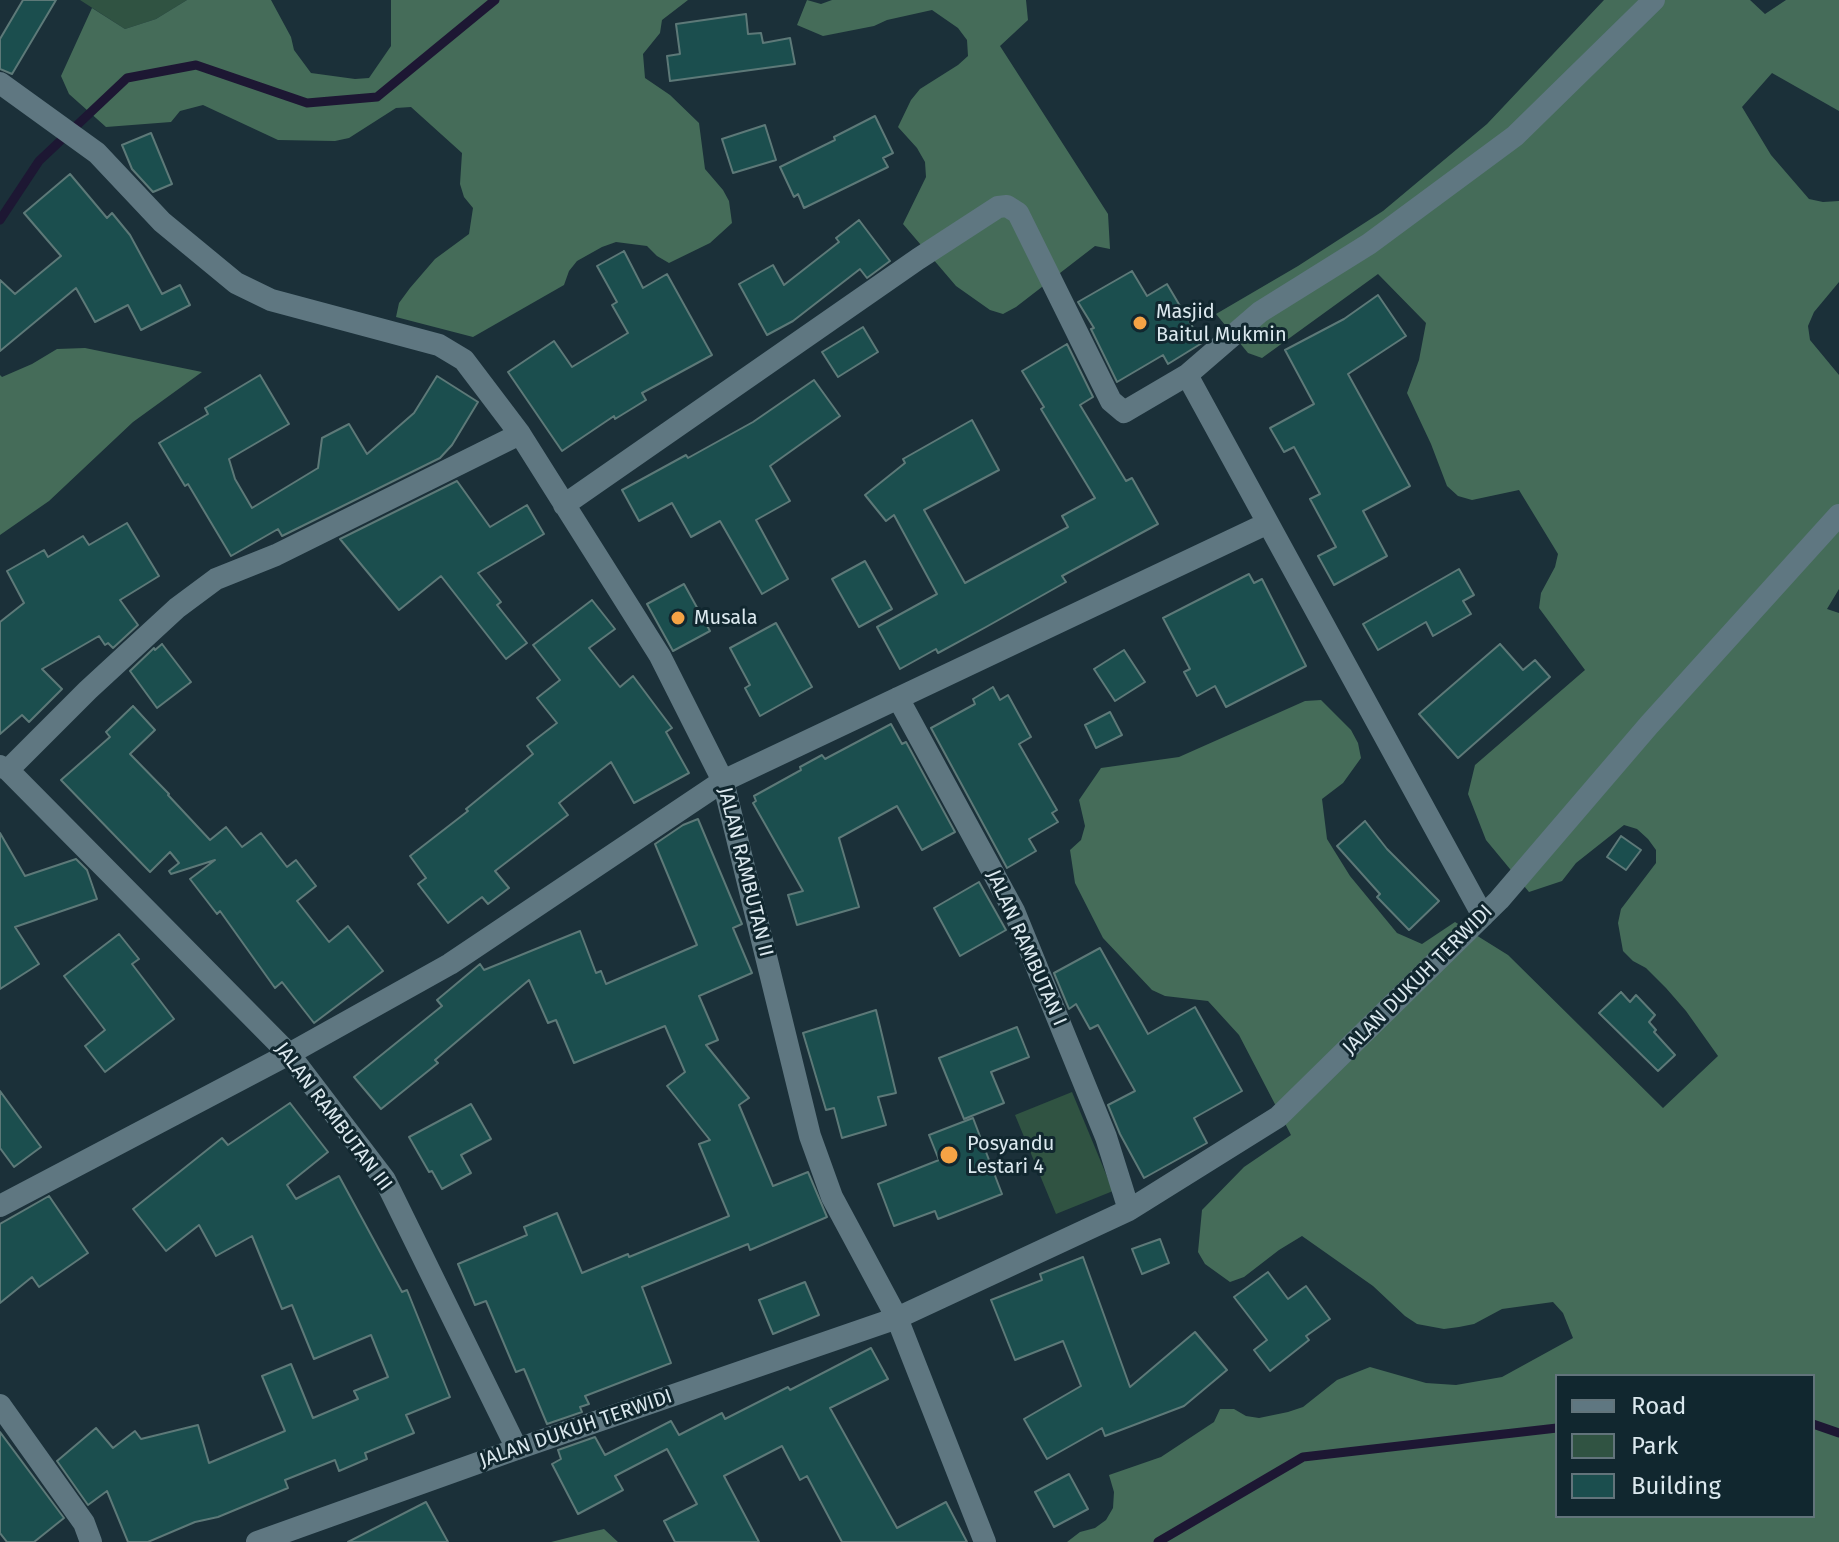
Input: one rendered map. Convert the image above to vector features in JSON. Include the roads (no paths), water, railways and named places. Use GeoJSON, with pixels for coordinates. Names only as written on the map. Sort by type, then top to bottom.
{"type":"FeatureCollection","features":[{"type":"Feature","properties":{"kind":"street"},"geometry":{"type":"LineString","coordinates":[[564,505],[998,207],[1007,206],[1018,213],[1111,401],[1124,412],[1187,375],[1260,312],[1369,244],[1515,136],[1654,0]]}},
{"type":"Feature","properties":{"kind":"street","name":"JALAN RAMBUTAN II"},"geometry":{"type":"LineString","coordinates":[[0,83],[97,153],[162,222],[236,283],[271,300],[439,345],[464,360],[520,434],[660,656],[723,781],[810,1136],[832,1197],[897,1318]]}},
{"type":"Feature","properties":{"kind":"street"},"geometry":{"type":"LineString","coordinates":[[1187,375],[1483,916]]}},
{"type":"Feature","properties":{"kind":"street"},"geometry":{"type":"LineString","coordinates":[[4,768],[177,608],[216,579],[276,555],[520,434]]}},
{"type":"Feature","properties":{"kind":"street","name":"JALAN DUKUH TERWIDI"},"geometry":{"type":"LineString","coordinates":[[257,1542],[897,1318],[1129,1210],[1278,1117],[1483,916],[1649,725],[1839,515]]}},
{"type":"Feature","properties":{"kind":"street"},"geometry":{"type":"LineString","coordinates":[[0,1206],[289,1054],[450,964],[723,781],[1268,523]]}},
{"type":"Feature","properties":{"kind":"street","name":"JALAN RAMBUTAN I"},"geometry":{"type":"LineString","coordinates":[[898,698],[1014,911],[1106,1137],[1129,1210]]}},
{"type":"Feature","properties":{"kind":"street","name":"JALAN RAMBUTAN III"},"geometry":{"type":"LineString","coordinates":[[4,768],[289,1054],[385,1180],[517,1449]]}},
{"type":"Feature","properties":{"kind":"street"},"geometry":{"type":"LineString","coordinates":[[897,1318],[985,1542]]}},
{"type":"Feature","properties":{"kind":"street"},"geometry":{"type":"LineString","coordinates":[[0,1405],[84,1523],[91,1542]]}},
{"type":"Feature","properties":{"kind":"waterway"},"geometry":{"type":"LineString","coordinates":[[0,220],[39,161],[127,78],[196,65],[307,103],[377,97],[495,0]]}},
{"type":"Feature","properties":{"kind":"waterway"},"geometry":{"type":"LineString","coordinates":[[1815,1425],[1839,1433]]}},
{"type":"Feature","properties":{"kind":"waterway"},"geometry":{"type":"LineString","coordinates":[[1158,1542],[1303,1457],[1555,1428]]}},
{"type":"Feature","properties":{"kind":"place","name":"Masjid Baitul Mukmin"},"geometry":{"type":"Point","coordinates":[1140,323]}},
{"type":"Feature","properties":{"kind":"place","name":"Musala"},"geometry":{"type":"Point","coordinates":[678,618]}},
{"type":"Feature","properties":{"kind":"place","name":"Posyandu Lestari 4"},"geometry":{"type":"Point","coordinates":[949,1155]}}]}
